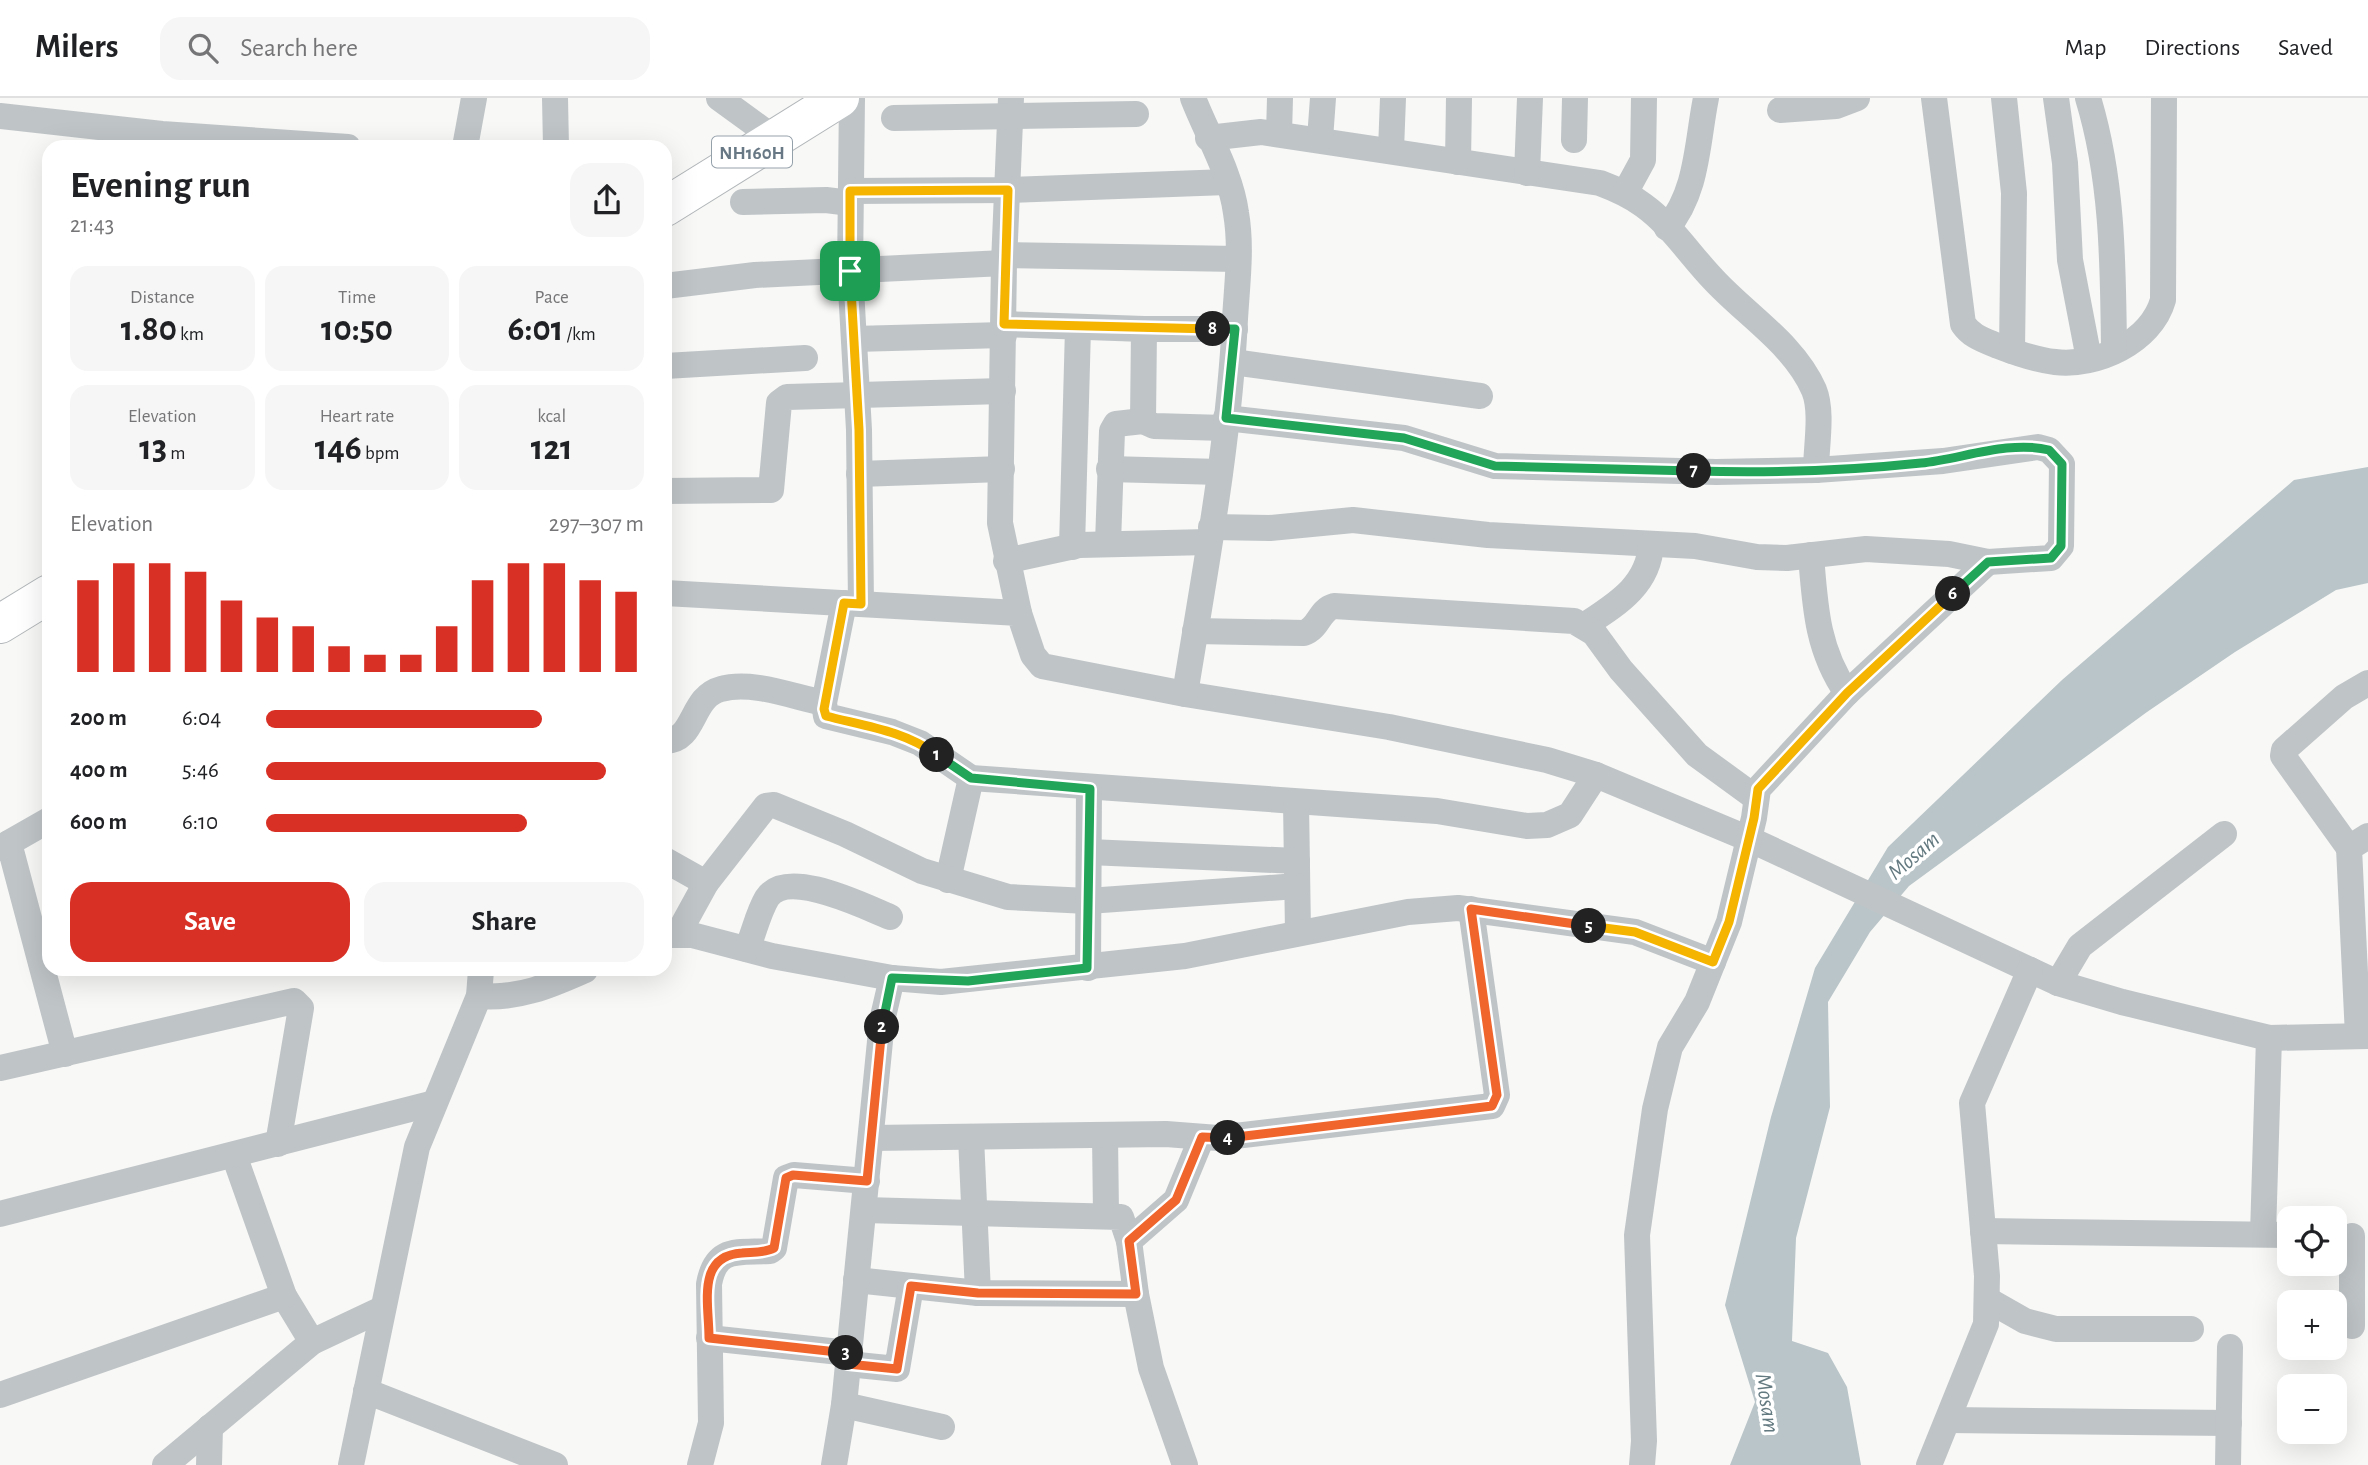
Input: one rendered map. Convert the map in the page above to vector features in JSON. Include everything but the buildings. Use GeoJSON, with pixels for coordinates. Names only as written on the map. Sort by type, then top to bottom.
{"type":"FeatureCollection","features":[{"type":"Feature","properties":{"kind":"highway","name":"NH160H"},"geometry":{"type":"LineString","coordinates":[[672,203],[840,98]]}},
{"type":"Feature","properties":{"kind":"highway"},"geometry":{"type":"LineString","coordinates":[[0,624],[42,598]]}},
{"type":"Feature","properties":{"kind":"street"},"geometry":{"type":"LineString","coordinates":[[466,140],[474,98]]}},
{"type":"Feature","properties":{"kind":"street"},"geometry":{"type":"LineString","coordinates":[[555,98],[556,140]]}},
{"type":"Feature","properties":{"kind":"street"},"geometry":{"type":"LineString","coordinates":[[719,98],[774,138]]}},
{"type":"Feature","properties":{"kind":"street"},"geometry":{"type":"LineString","coordinates":[[852,98],[850,271],[859,474],[852,604],[824,703],[826,716],[892,732],[920,743],[971,778],[1090,789],[1437,811],[1527,826],[1547,825],[1570,815],[1596,775]]}},
{"type":"Feature","properties":{"kind":"street"},"geometry":{"type":"LineString","coordinates":[[1185,694],[1226,423],[1233,362],[1238,259],[1236,209],[1193,98]]}},
{"type":"Feature","properties":{"kind":"street"},"geometry":{"type":"LineString","coordinates":[[1279,134],[1280,98]]}},
{"type":"Feature","properties":{"kind":"street"},"geometry":{"type":"LineString","coordinates":[[1320,139],[1323,98]]}},
{"type":"Feature","properties":{"kind":"street"},"geometry":{"type":"LineString","coordinates":[[1391,149],[1393,98]]}},
{"type":"Feature","properties":{"kind":"street"},"geometry":{"type":"LineString","coordinates":[[1458,162],[1459,98]]}},
{"type":"Feature","properties":{"kind":"street"},"geometry":{"type":"LineString","coordinates":[[1527,173],[1530,98]]}},
{"type":"Feature","properties":{"kind":"street"},"geometry":{"type":"LineString","coordinates":[[1574,140],[1575,98]]}},
{"type":"Feature","properties":{"kind":"street"},"geometry":{"type":"LineString","coordinates":[[1625,192],[1643,160],[1644,98]]}},
{"type":"Feature","properties":{"kind":"street"},"geometry":{"type":"LineString","coordinates":[[1667,228],[1682,207],[1693,172],[1706,98]]}},
{"type":"Feature","properties":{"kind":"street"},"geometry":{"type":"LineString","coordinates":[[1780,110],[1836,106],[1857,98]]}},
{"type":"Feature","properties":{"kind":"street"},"geometry":{"type":"LineString","coordinates":[[1934,98],[1963,324],[1973,336],[2012,351],[2054,362],[2089,359],[2114,350],[2141,335],[2159,314],[2163,300],[2164,98]]}},
{"type":"Feature","properties":{"kind":"street"},"geometry":{"type":"LineString","coordinates":[[2004,98],[2014,193],[2012,351]]}},
{"type":"Feature","properties":{"kind":"street"},"geometry":{"type":"LineString","coordinates":[[2056,98],[2065,163],[2070,260],[2089,359]]}},
{"type":"Feature","properties":{"kind":"street"},"geometry":{"type":"LineString","coordinates":[[2088,98],[2104,164],[2109,211],[2114,350]]}},
{"type":"Feature","properties":{"kind":"street"},"geometry":{"type":"LineString","coordinates":[[894,118],[1012,107],[1136,114]]}},
{"type":"Feature","properties":{"kind":"street"},"geometry":{"type":"LineString","coordinates":[[1012,107],[1004,259],[1000,523],[1019,613],[1033,655],[1041,666],[1185,694],[1389,727],[1547,760],[1596,775],[1749,839],[2058,983],[2122,1002],[2269,1038],[2363,1036],[2358,842],[2283,755],[2284,750],[2344,697],[2368,683]]}},
{"type":"Feature","properties":{"kind":"street"},"geometry":{"type":"LineString","coordinates":[[0,116],[162,134],[248,140]]}},
{"type":"Feature","properties":{"kind":"street"},"geometry":{"type":"LineString","coordinates":[[1208,138],[1238,133],[1320,139],[1600,183],[1625,192],[1667,228],[1731,299],[1780,342],[1807,379],[1816,399],[1816,470]]}},
{"type":"Feature","properties":{"kind":"street"},"geometry":{"type":"LineString","coordinates":[[743,202],[1227,183]]}},
{"type":"Feature","properties":{"kind":"street"},"geometry":{"type":"LineString","coordinates":[[672,285],[755,275],[850,271],[1004,259],[1238,259]]}},
{"type":"Feature","properties":{"kind":"street"},"geometry":{"type":"LineString","coordinates":[[1072,547],[1078,328]]}},
{"type":"Feature","properties":{"kind":"street"},"geometry":{"type":"LineString","coordinates":[[854,339],[1004,329],[1235,329]]}},
{"type":"Feature","properties":{"kind":"street"},"geometry":{"type":"LineString","coordinates":[[1143,421],[1144,329]]}},
{"type":"Feature","properties":{"kind":"street"},"geometry":{"type":"LineString","coordinates":[[672,366],[804,358]]}},
{"type":"Feature","properties":{"kind":"street"},"geometry":{"type":"LineString","coordinates":[[1233,362],[1480,396]]}},
{"type":"Feature","properties":{"kind":"street"},"geometry":{"type":"LineString","coordinates":[[672,491],[771,490],[779,403],[782,399],[857,394],[1003,391]]}},
{"type":"Feature","properties":{"kind":"street"},"geometry":{"type":"LineString","coordinates":[[1006,561],[1072,547],[1353,520],[1488,535],[1716,549],[1757,557],[1879,549],[1960,556],[1988,562],[2051,558],[2058,553],[2061,546],[2062,464],[2049,450],[2023,447],[1943,461],[1816,470],[1716,472],[1495,466],[1404,438],[1226,423],[1154,426],[1143,421],[1116,424],[1112,431],[1108,543]]}},
{"type":"Feature","properties":{"kind":"street"},"geometry":{"type":"LineString","coordinates":[[859,474],[1002,469]]}},
{"type":"Feature","properties":{"kind":"street"},"geometry":{"type":"LineString","coordinates":[[1109,469],[1220,472]]}},
{"type":"Feature","properties":{"kind":"street"},"geometry":{"type":"LineString","coordinates":[[1585,625],[1633,589],[1650,558],[1651,544]]}},
{"type":"Feature","properties":{"kind":"street"},"geometry":{"type":"LineString","coordinates":[[1811,555],[1819,638],[1833,673],[1847,693]]}},
{"type":"Feature","properties":{"kind":"street"},"geometry":{"type":"LineString","coordinates":[[1642,1465],[1644,1441],[1637,1235],[1655,1109],[1670,1047],[1697,1002],[1729,922],[1758,789],[1847,693],[1988,562]]}},
{"type":"Feature","properties":{"kind":"street"},"geometry":{"type":"LineString","coordinates":[[672,593],[1019,613]]}},
{"type":"Feature","properties":{"kind":"street"},"geometry":{"type":"LineString","coordinates":[[1195,631],[1304,634],[1312,630],[1324,611],[1334,606],[1574,621],[1585,625],[1697,755],[1756,798]]}},
{"type":"Feature","properties":{"kind":"street"},"geometry":{"type":"LineString","coordinates":[[672,740],[684,736],[698,705],[720,689],[758,689],[824,703]]}},
{"type":"Feature","properties":{"kind":"street"},"geometry":{"type":"LineString","coordinates":[[948,880],[971,778]]}},
{"type":"Feature","properties":{"kind":"street"},"geometry":{"type":"LineString","coordinates":[[1087,968],[1090,789]]}},
{"type":"Feature","properties":{"kind":"street"},"geometry":{"type":"LineString","coordinates":[[1296,802],[1298,933]]}},
{"type":"Feature","properties":{"kind":"street"},"geometry":{"type":"LineString","coordinates":[[1297,873],[1088,901],[1008,897],[948,880],[774,805],[766,806],[706,883],[672,934],[892,978],[954,981],[1185,956],[1408,912],[1471,909],[1635,932],[1713,962]]}},
{"type":"Feature","properties":{"kind":"street"},"geometry":{"type":"LineString","coordinates":[[42,824],[5,845],[42,974]]}},
{"type":"Feature","properties":{"kind":"street"},"geometry":{"type":"LineString","coordinates":[[2058,983],[2080,946],[2224,834]]}},
{"type":"Feature","properties":{"kind":"street"},"geometry":{"type":"LineString","coordinates":[[1088,852],[1297,873]]}},
{"type":"Feature","properties":{"kind":"street"},"geometry":{"type":"LineString","coordinates":[[672,864],[706,883]]}},
{"type":"Feature","properties":{"kind":"street"},"geometry":{"type":"LineString","coordinates":[[747,949],[768,898],[783,888],[794,886],[825,892],[890,917]]}},
{"type":"Feature","properties":{"kind":"street"},"geometry":{"type":"LineString","coordinates":[[871,1138],[1105,1135],[1234,1138],[1492,1106],[1497,1095],[1471,909]]}},
{"type":"Feature","properties":{"kind":"street"},"geometry":{"type":"LineString","coordinates":[[1929,1465],[1986,1324],[1988,1300],[1972,1103],[2029,970]]}},
{"type":"Feature","properties":{"kind":"street"},"geometry":{"type":"LineString","coordinates":[[43,976],[65,1054]]}},
{"type":"Feature","properties":{"kind":"street"},"geometry":{"type":"LineString","coordinates":[[351,1465],[414,1160],[480,983],[506,997],[539,990],[571,976]]}},
{"type":"Feature","properties":{"kind":"street"},"geometry":{"type":"LineString","coordinates":[[838,1464],[882,1021],[892,978]]}},
{"type":"Feature","properties":{"kind":"street"},"geometry":{"type":"LineString","coordinates":[[0,1068],[294,1001],[301,1008],[278,1144]]}},
{"type":"Feature","properties":{"kind":"street"},"geometry":{"type":"LineString","coordinates":[[2263,1234],[2269,1038]]}},
{"type":"Feature","properties":{"kind":"street"},"geometry":{"type":"LineString","coordinates":[[0,1214],[434,1103]]}},
{"type":"Feature","properties":{"kind":"street"},"geometry":{"type":"LineString","coordinates":[[1105,1135],[1106,1215]]}},
{"type":"Feature","properties":{"kind":"street"},"geometry":{"type":"LineString","coordinates":[[971,1137],[978,1293]]}},
{"type":"Feature","properties":{"kind":"street"},"geometry":{"type":"LineString","coordinates":[[1129,1241],[1176,1200],[1202,1137]]}},
{"type":"Feature","properties":{"kind":"street"},"geometry":{"type":"LineString","coordinates":[[234,1155],[284,1296],[312,1342]]}},
{"type":"Feature","properties":{"kind":"street"},"geometry":{"type":"LineString","coordinates":[[700,1465],[710,1423],[709,1284],[712,1266],[726,1254],[774,1248],[786,1178],[793,1175],[867,1181]]}},
{"type":"Feature","properties":{"kind":"street"},"geometry":{"type":"LineString","coordinates":[[864,1210],[1121,1217],[1129,1241],[1136,1294],[1153,1377],[1185,1465]]}},
{"type":"Feature","properties":{"kind":"street"},"geometry":{"type":"LineString","coordinates":[[1983,1231],[2277,1235]]}},
{"type":"Feature","properties":{"kind":"street"},"geometry":{"type":"LineString","coordinates":[[2352,1236],[2352,1326]]}},
{"type":"Feature","properties":{"kind":"street"},"geometry":{"type":"LineString","coordinates":[[856,1280],[978,1293],[1136,1294]]}},
{"type":"Feature","properties":{"kind":"street"},"geometry":{"type":"LineString","coordinates":[[709,1338],[848,1358],[897,1369],[911,1286]]}},
{"type":"Feature","properties":{"kind":"street"},"geometry":{"type":"LineString","coordinates":[[0,1395],[284,1296]]}},
{"type":"Feature","properties":{"kind":"street"},"geometry":{"type":"LineString","coordinates":[[1988,1300],[2025,1321],[2056,1329],[2191,1329]]}},
{"type":"Feature","properties":{"kind":"street"},"geometry":{"type":"LineString","coordinates":[[165,1465],[312,1342],[382,1309]]}},
{"type":"Feature","properties":{"kind":"street"},"geometry":{"type":"LineString","coordinates":[[2228,1465],[2230,1347]]}},
{"type":"Feature","properties":{"kind":"street"},"geometry":{"type":"LineString","coordinates":[[366,1391],[490,1453],[555,1465]]}},
{"type":"Feature","properties":{"kind":"street"},"geometry":{"type":"LineString","coordinates":[[844,1405],[942,1427]]}},
{"type":"Feature","properties":{"kind":"street"},"geometry":{"type":"LineString","coordinates":[[1948,1420],[2229,1423]]}},
{"type":"Feature","properties":{"kind":"street"},"geometry":{"type":"LineString","coordinates":[[209,1465],[210,1427]]}},
{"type":"Feature","properties":{"kind":"water","name":"Mosam"},"geometry":{"type":"Polygon","coordinates":[[[2368,467],[2368,583],[2336,590],[2235,652],[2147,712],[1909,886],[1870,932],[1828,1002],[1830,1107],[1796,1238],[1792,1341],[1828,1353],[1847,1387],[1861,1465],[1730,1465],[1755,1402],[1725,1305],[1771,1117],[1815,968],[1888,847],[2062,680],[2294,480],[2368,467]]]}},
{"type":"Feature","properties":{"kind":"route"},"geometry":{"type":"LineString","coordinates":[[1008,190],[1004,324],[1078,328],[1235,329],[1226,418],[1404,438],[1495,466],[1716,472],[1816,470],[1943,461],[2023,447],[2038,447],[2059,457],[2062,464],[2061,546],[2058,553],[2051,558],[1988,562],[1847,693],[1758,789],[1754,818],[1729,922],[1713,962],[1635,932],[1471,909],[1497,1095],[1492,1106],[1265,1132],[1234,1138],[1202,1137],[1176,1200],[1129,1241],[1136,1294],[978,1293],[911,1286],[901,1363],[892,1371],[848,1364],[849,1353],[709,1338],[709,1284],[712,1266],[718,1258],[726,1254],[770,1251],[774,1248],[783,1183],[786,1178],[793,1175],[867,1181],[882,1021],[892,978],[968,981],[1087,968],[1090,789],[971,778],[920,743],[892,732],[826,716],[824,703],[844,603],[861,604],[859,430],[850,271],[850,191],[1008,190]]}}]}
